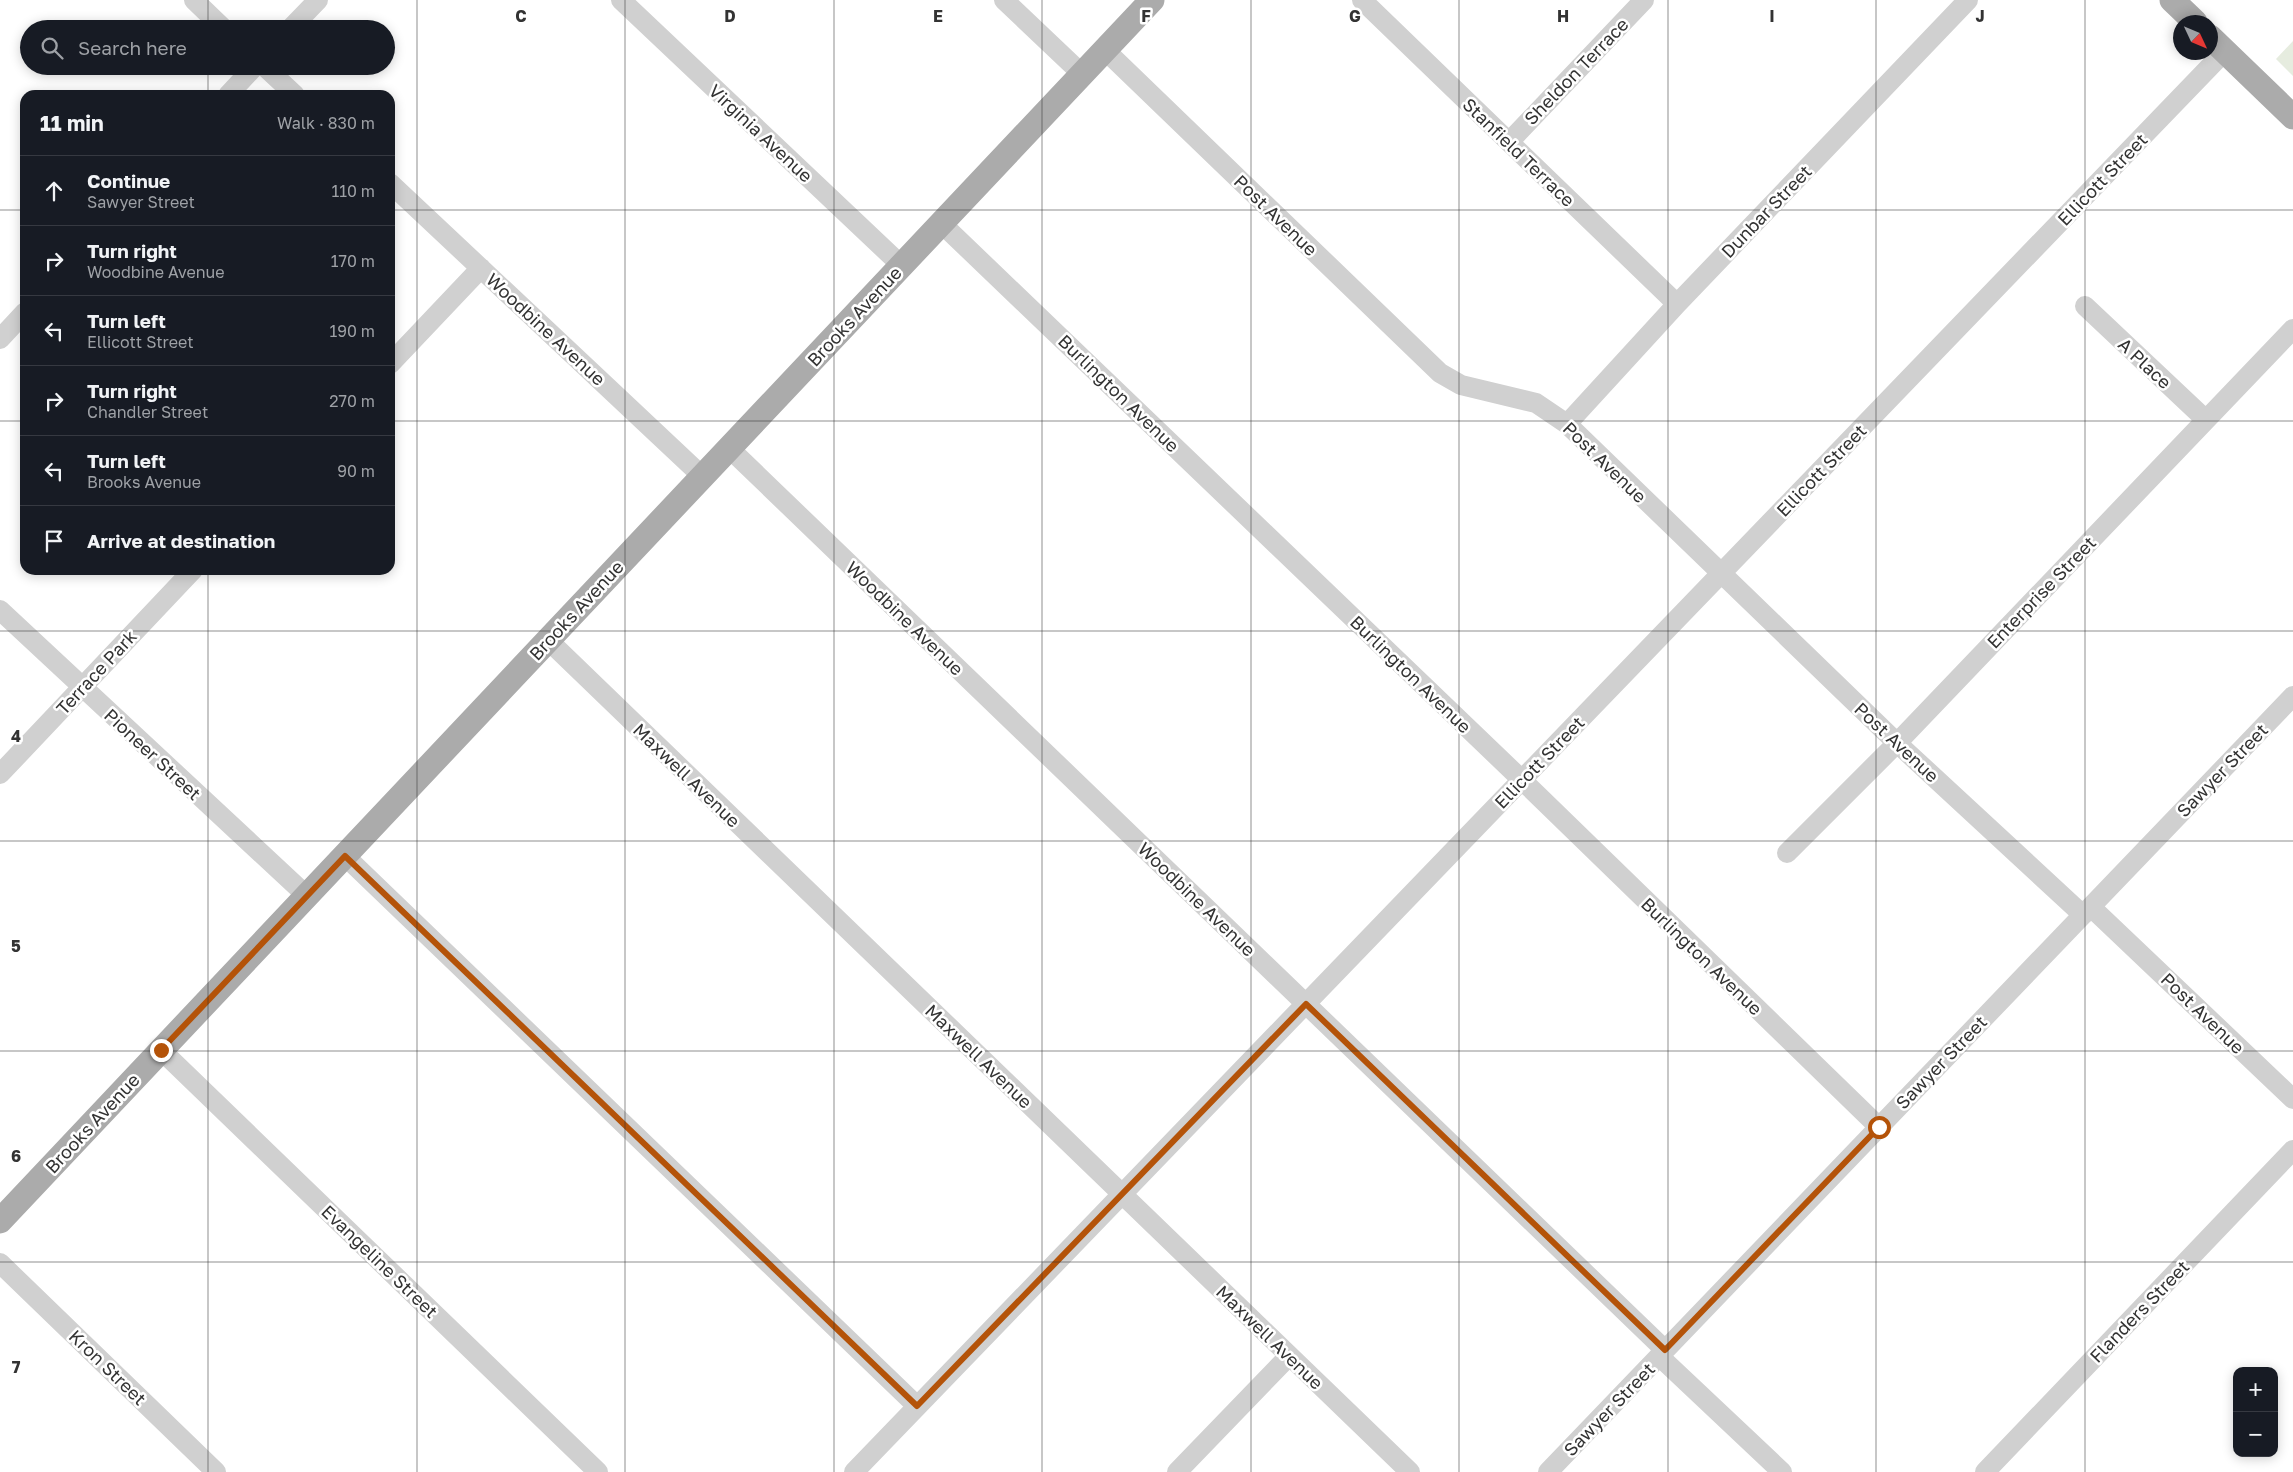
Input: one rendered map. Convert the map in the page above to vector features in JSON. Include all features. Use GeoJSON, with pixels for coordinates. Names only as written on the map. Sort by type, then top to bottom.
{"type":"FeatureCollection","features":[{"type":"Feature","properties":{"kind":"main road","name":"Brooks Avenue"},"geometry":{"type":"LineString","coordinates":[[0,1221],[1152,0]]}},
{"type":"Feature","properties":{"kind":"main road"},"geometry":{"type":"LineString","coordinates":[[2172,0],[2188,15]]}},
{"type":"Feature","properties":{"kind":"main road"},"geometry":{"type":"LineString","coordinates":[[2218,44],[2293,116]]}},
{"type":"Feature","properties":{"kind":"street"},"geometry":{"type":"LineString","coordinates":[[194,0],[215,20]]}},
{"type":"Feature","properties":{"kind":"street"},"geometry":{"type":"LineString","coordinates":[[299,20],[318,0]]}},
{"type":"Feature","properties":{"kind":"street","name":"Virginia Avenue"},"geometry":{"type":"LineString","coordinates":[[620,0],[901,266]]}},
{"type":"Feature","properties":{"kind":"street"},"geometry":{"type":"LineString","coordinates":[[1004,0],[1082,74]]}},
{"type":"Feature","properties":{"kind":"street","name":"Stanfield Terrace"},"geometry":{"type":"LineString","coordinates":[[1362,0],[1677,304]]}},
{"type":"Feature","properties":{"kind":"street","name":"Sheldon Terrace"},"geometry":{"type":"LineString","coordinates":[[1509,142],[1644,0]]}},
{"type":"Feature","properties":{"kind":"street","name":"Dunbar Street"},"geometry":{"type":"LineString","coordinates":[[1567,424],[1677,304],[1968,0]]}},
{"type":"Feature","properties":{"kind":"street","name":"Post Avenue"},"geometry":{"type":"LineString","coordinates":[[1105,50],[1440,373],[1461,385],[1536,403],[1567,424],[1897,743],[2087,911],[2293,1099]]}},
{"type":"Feature","properties":{"kind":"street","name":"Ellicott Street"},"geometry":{"type":"LineString","coordinates":[[854,1472],[1721,574],[2203,60]]}},
{"type":"Feature","properties":{"kind":"street"},"geometry":{"type":"LineString","coordinates":[[233,90],[247,75]]}},
{"type":"Feature","properties":{"kind":"street"},"geometry":{"type":"LineString","coordinates":[[274,75],[290,90]]}},
{"type":"Feature","properties":{"kind":"street","name":"Woodbine Avenue"},"geometry":{"type":"LineString","coordinates":[[395,188],[702,476]]}},
{"type":"Feature","properties":{"kind":"street","name":"Burlington Avenue"},"geometry":{"type":"LineString","coordinates":[[941,223],[1522,780],[1879,1127]]}},
{"type":"Feature","properties":{"kind":"street"},"geometry":{"type":"LineString","coordinates":[[395,359],[481,268]]}},
{"type":"Feature","properties":{"kind":"street","name":"A Place"},"geometry":{"type":"LineString","coordinates":[[2085,306],[2206,420]]}},
{"type":"Feature","properties":{"kind":"street"},"geometry":{"type":"LineString","coordinates":[[0,339],[20,317]]}},
{"type":"Feature","properties":{"kind":"street","name":"Enterprise Street"},"geometry":{"type":"LineString","coordinates":[[1787,853],[1897,743],[2293,329]]}},
{"type":"Feature","properties":{"kind":"street","name":"Woodbine Avenue"},"geometry":{"type":"LineString","coordinates":[[729,448],[1306,1004],[1782,1472]]}},
{"type":"Feature","properties":{"kind":"street","name":"Terrace Park"},"geometry":{"type":"LineString","coordinates":[[0,774],[188,575]]}},
{"type":"Feature","properties":{"kind":"street","name":"Pioneer Street"},"geometry":{"type":"LineString","coordinates":[[0,610],[81,688],[307,896]]}},
{"type":"Feature","properties":{"kind":"street","name":"Maxwell Avenue"},"geometry":{"type":"LineString","coordinates":[[548,640],[1410,1472]]}},
{"type":"Feature","properties":{"kind":"street","name":"Sawyer Street"},"geometry":{"type":"LineString","coordinates":[[1548,1472],[2293,696]]}},
{"type":"Feature","properties":{"kind":"street"},"geometry":{"type":"LineString","coordinates":[[345,856],[917,1406]]}},
{"type":"Feature","properties":{"kind":"street","name":"Evangeline Street"},"geometry":{"type":"LineString","coordinates":[[161,1050],[598,1472]]}},
{"type":"Feature","properties":{"kind":"street","name":"Flanders Street"},"geometry":{"type":"LineString","coordinates":[[1985,1472],[2293,1150]]}},
{"type":"Feature","properties":{"kind":"street","name":"Kron Street"},"geometry":{"type":"LineString","coordinates":[[0,1263],[216,1472]]}},
{"type":"Feature","properties":{"kind":"street"},"geometry":{"type":"LineString","coordinates":[[1177,1472],[1289,1356]]}},
{"type":"Feature","properties":{"kind":"shaded area"},"geometry":{"type":"Polygon","coordinates":[[[2293,41],[2293,76],[2276,59],[2293,41]]]}},
{"type":"Feature","properties":{"kind":"route"},"geometry":{"type":"LineString","coordinates":[[161,1050],[345,856],[917,1406],[1306,1004],[1665,1350],[1879,1127]]}}]}
